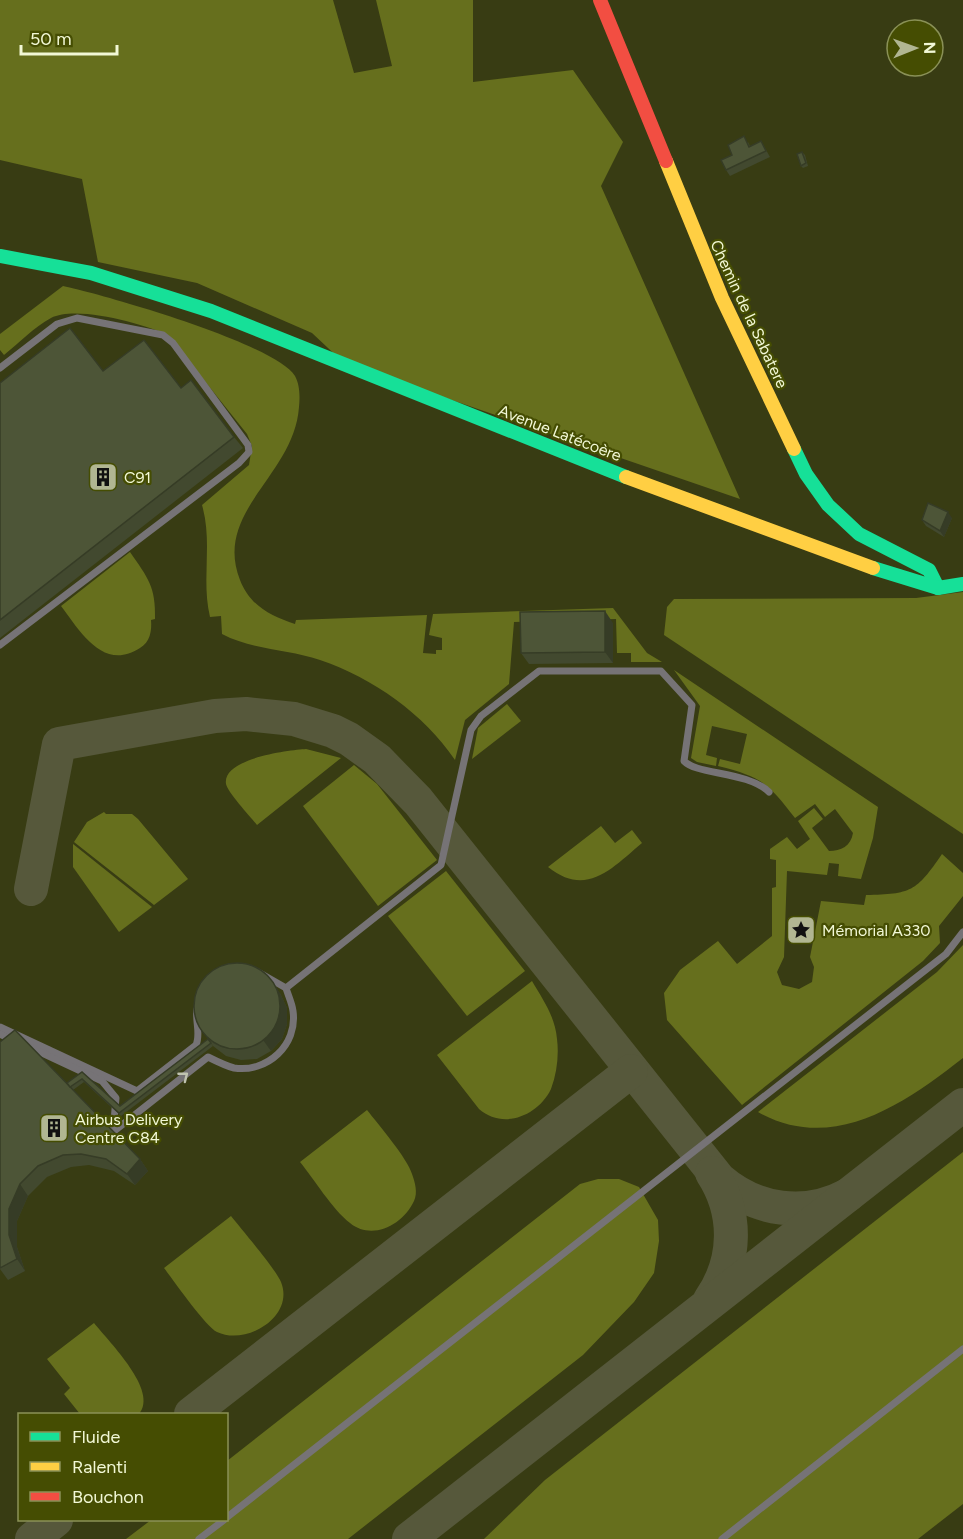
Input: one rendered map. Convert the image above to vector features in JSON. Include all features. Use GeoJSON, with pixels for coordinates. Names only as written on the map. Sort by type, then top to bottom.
{"type":"FeatureCollection","features":[{"type":"Feature","properties":{"kind":"street","name":"Chemin de la Sabatere"},"geometry":{"type":"LineString","coordinates":[[600,0],[722,298],[806,474],[828,505],[859,534],[929,570],[938,588]]}},
{"type":"Feature","properties":{"kind":"street","name":"Avenue Latécoère"},"geometry":{"type":"LineString","coordinates":[[0,256],[91,273],[211,311],[579,459],[875,569],[938,588],[963,584]]}},
{"type":"Feature","properties":{"kind":"lane"},"geometry":{"type":"LineString","coordinates":[[0,368],[57,324],[77,318],[163,335],[173,343],[242,435],[249,452],[239,463],[0,645]]}},
{"type":"Feature","properties":{"kind":"lane"},"geometry":{"type":"LineString","coordinates":[[286,988],[441,865],[471,730],[481,716],[538,671],[661,671],[693,705],[684,761],[693,766],[751,781],[769,792]]}},
{"type":"Feature","properties":{"kind":"lane"},"geometry":{"type":"LineString","coordinates":[[228,1517],[946,954],[963,932]]}},
{"type":"Feature","properties":{"kind":"lane"},"geometry":{"type":"LineString","coordinates":[[0,1034],[102,1081],[116,1098],[113,1132],[208,1057],[231,1067],[242,1068],[264,1065],[275,1058],[288,1038],[293,1021],[293,1010],[286,988],[271,977],[250,971]]}},
{"type":"Feature","properties":{"kind":"lane"},"geometry":{"type":"LineString","coordinates":[[0,1027],[69,1057],[136,1091],[196,1045],[199,1038],[196,1019],[200,1000]]}},
{"type":"Feature","properties":{"kind":"lane"},"geometry":{"type":"LineString","coordinates":[[126,1087],[130,1096]]}},
{"type":"Feature","properties":{"kind":"lane"},"geometry":{"type":"LineString","coordinates":[[134,1104],[138,1113]]}},
{"type":"Feature","properties":{"kind":"lane"},"geometry":{"type":"LineString","coordinates":[[722,1539],[963,1349]]}},
{"type":"Feature","properties":{"kind":"lane"},"geometry":{"type":"LineString","coordinates":[[199,1539],[222,1521]]}},
{"type":"Feature","properties":{"kind":"green space"},"geometry":{"type":"Polygon","coordinates":[[[0,0],[333,0],[354,73],[392,66],[376,0],[473,0],[473,82],[573,70],[623,142],[601,186],[740,499],[344,363],[312,333],[197,283],[98,262],[82,179],[0,160],[0,0]]]}},
{"type":"Feature","properties":{"kind":"green space"},"geometry":{"type":"Polygon","coordinates":[[[63,286],[188,322],[257,350],[281,363],[295,376],[300,399],[294,431],[284,453],[245,513],[237,534],[235,556],[240,580],[249,597],[262,609],[295,624],[296,620],[427,615],[423,653],[436,654],[436,650],[442,650],[442,638],[429,635],[433,614],[613,608],[647,653],[662,662],[631,662],[631,653],[617,653],[616,619],[514,622],[509,684],[465,720],[455,760],[413,713],[378,687],[320,660],[245,643],[222,634],[221,616],[210,617],[206,589],[207,533],[202,505],[249,465],[252,446],[247,434],[168,335],[143,326],[93,315],[62,315],[51,318],[39,326],[4,355],[0,350],[0,334],[63,286]]]}},
{"type":"Feature","properties":{"kind":"green space"},"geometry":{"type":"Polygon","coordinates":[[[130,552],[150,583],[155,619],[151,620],[150,636],[143,646],[127,654],[115,655],[104,652],[85,637],[61,606],[130,552]]]}},
{"type":"Feature","properties":{"kind":"green space"},"geometry":{"type":"Polygon","coordinates":[[[963,592],[963,834],[664,635],[667,607],[674,599],[916,598],[963,592]]]}},
{"type":"Feature","properties":{"kind":"green space"},"geometry":{"type":"Polygon","coordinates":[[[674,670],[878,807],[873,838],[861,879],[838,876],[839,864],[829,863],[827,875],[787,871],[784,957],[777,972],[782,985],[799,989],[812,982],[814,967],[810,957],[821,901],[864,905],[866,895],[903,892],[918,883],[942,854],[963,873],[963,896],[939,926],[940,943],[923,961],[742,1105],[667,1020],[664,993],[680,970],[718,941],[737,964],[772,936],[772,888],[776,887],[776,860],[770,859],[770,849],[787,837],[797,849],[810,839],[798,821],[814,808],[823,819],[812,828],[829,851],[845,847],[853,833],[835,809],[825,817],[815,804],[795,818],[763,783],[745,774],[718,766],[720,759],[740,764],[747,734],[712,726],[706,755],[717,758],[716,766],[697,762],[691,758],[700,706],[674,670]]]}},
{"type":"Feature","properties":{"kind":"green space"},"geometry":{"type":"Polygon","coordinates":[[[507,704],[521,721],[472,759],[478,728],[507,704]]]}},
{"type":"Feature","properties":{"kind":"green space"},"geometry":{"type":"Polygon","coordinates":[[[306,749],[341,758],[257,825],[228,788],[226,784],[228,775],[245,762],[258,757],[306,749]]]}},
{"type":"Feature","properties":{"kind":"green space"},"geometry":{"type":"Polygon","coordinates":[[[354,765],[377,784],[437,860],[378,906],[303,806],[354,765]]]}},
{"type":"Feature","properties":{"kind":"green space"},"geometry":{"type":"Polygon","coordinates":[[[104,812],[106,814],[132,814],[188,879],[154,905],[74,842],[87,822],[104,812]]]}},
{"type":"Feature","properties":{"kind":"green space"},"geometry":{"type":"Polygon","coordinates":[[[601,826],[615,843],[632,830],[642,843],[609,870],[587,880],[575,880],[562,876],[548,867],[601,826]]]}},
{"type":"Feature","properties":{"kind":"green space"},"geometry":{"type":"Polygon","coordinates":[[[73,844],[152,907],[119,932],[73,867],[73,844]]]}},
{"type":"Feature","properties":{"kind":"green space"},"geometry":{"type":"Polygon","coordinates":[[[446,871],[525,971],[467,1016],[388,916],[446,871]]]}},
{"type":"Feature","properties":{"kind":"green space"},"geometry":{"type":"Polygon","coordinates":[[[963,945],[963,1058],[917,1092],[892,1106],[866,1118],[840,1126],[813,1128],[786,1124],[758,1112],[937,972],[963,945]]]}},
{"type":"Feature","properties":{"kind":"green space"},"geometry":{"type":"Polygon","coordinates":[[[532,981],[548,1008],[556,1031],[558,1051],[555,1077],[545,1098],[529,1113],[509,1119],[499,1119],[479,1109],[437,1055],[532,981]]]}},
{"type":"Feature","properties":{"kind":"green space"},"geometry":{"type":"Polygon","coordinates":[[[367,1110],[405,1160],[416,1188],[414,1201],[402,1217],[386,1228],[368,1231],[350,1223],[343,1217],[300,1162],[367,1110]]]}},
{"type":"Feature","properties":{"kind":"green space"},"geometry":{"type":"Polygon","coordinates":[[[963,1152],[963,1504],[918,1539],[484,1539],[545,1480],[963,1152]]]}},
{"type":"Feature","properties":{"kind":"green space"},"geometry":{"type":"Polygon","coordinates":[[[598,1179],[619,1179],[639,1187],[658,1220],[659,1241],[654,1273],[634,1302],[583,1355],[348,1539],[126,1539],[150,1521],[228,1521],[228,1460],[580,1184],[598,1179]]]}},
{"type":"Feature","properties":{"kind":"green space"},"geometry":{"type":"Polygon","coordinates":[[[231,1216],[278,1276],[283,1295],[281,1307],[275,1317],[254,1332],[241,1335],[229,1335],[212,1328],[164,1268],[231,1216]]]}},
{"type":"Feature","properties":{"kind":"green space"},"geometry":{"type":"Polygon","coordinates":[[[94,1323],[121,1355],[138,1380],[143,1393],[143,1404],[139,1413],[79,1413],[64,1394],[70,1388],[47,1359],[94,1323]]]}},
{"type":"Feature","properties":{"kind":"building"},"geometry":{"type":"Polygon","coordinates":[[[744,136],[749,147],[761,141],[766,151],[726,170],[721,160],[732,155],[728,145],[744,136]]]}},
{"type":"Feature","properties":{"kind":"building"},"geometry":{"type":"Polygon","coordinates":[[[802,152],[806,163],[801,166],[797,154],[802,152]]]}},
{"type":"Feature","properties":{"kind":"building","name":"C91"},"geometry":{"type":"Polygon","coordinates":[[[70,328],[103,371],[144,340],[181,388],[191,380],[234,437],[0,620],[0,383],[70,328]]]}},
{"type":"Feature","properties":{"kind":"building"},"geometry":{"type":"Polygon","coordinates":[[[928,503],[948,512],[940,531],[922,520],[928,503]]]}},
{"type":"Feature","properties":{"kind":"building"},"geometry":{"type":"Polygon","coordinates":[[[605,611],[605,652],[521,653],[520,612],[605,611]]]}},
{"type":"Feature","properties":{"kind":"building"},"geometry":{"type":"Polygon","coordinates":[[[237,963],[253,967],[267,976],[276,990],[280,1006],[276,1022],[267,1036],[253,1045],[237,1049],[221,1045],[207,1036],[198,1022],[194,1006],[198,990],[207,976],[221,967],[237,963]]]}},
{"type":"Feature","properties":{"kind":"building","name":"Airbus Delivery Centre C84"},"geometry":{"type":"Polygon","coordinates":[[[15,1030],[140,1159],[127,1174],[106,1159],[81,1154],[63,1155],[38,1166],[20,1184],[9,1209],[9,1235],[17,1259],[0,1268],[0,1042],[15,1030]]]}},
{"type":"Feature","properties":{"kind":"building"},"geometry":{"type":"Polygon","coordinates":[[[208,1039],[211,1043],[119,1113],[82,1079],[70,1087],[67,1083],[82,1072],[120,1106],[208,1039]]]}},
{"type":"Feature","properties":{"kind":"taxiway"},"geometry":{"type":"LineString","coordinates":[[31,889],[59,744],[215,716],[246,714],[294,719],[333,731],[349,739],[377,759],[418,801],[719,1179],[733,1190],[749,1198],[781,1208],[815,1207],[848,1195]]}},
{"type":"Feature","properties":{"kind":"taxiway"},"geometry":{"type":"LineString","coordinates":[[192,1413],[631,1071]]}},
{"type":"Feature","properties":{"kind":"taxiway"},"geometry":{"type":"LineString","coordinates":[[409,1539],[963,1105]]}},
{"type":"Feature","properties":{"kind":"taxiway"},"geometry":{"type":"LineString","coordinates":[[710,1300],[725,1269],[731,1237],[726,1204],[712,1173]]}},
{"type":"Feature","properties":{"kind":"taxiway"},"geometry":{"type":"LineString","coordinates":[[32,1539],[55,1521]]}},
{"type":"Feature","properties":{"kind":"traffic: fast"},"geometry":{"type":"LineString","coordinates":[[0,256],[91,273],[211,311],[626,477]]}},
{"type":"Feature","properties":{"kind":"traffic: fast"},"geometry":{"type":"LineString","coordinates":[[794,449],[806,474],[828,505],[859,534],[929,570],[938,588]]}},
{"type":"Feature","properties":{"kind":"traffic: fast"},"geometry":{"type":"LineString","coordinates":[[873,568],[938,588],[963,584]]}},
{"type":"Feature","properties":{"kind":"traffic: slow"},"geometry":{"type":"LineString","coordinates":[[666,161],[722,298],[794,449]]}},
{"type":"Feature","properties":{"kind":"traffic: slow"},"geometry":{"type":"LineString","coordinates":[[626,477],[873,568]]}},
{"type":"Feature","properties":{"kind":"traffic: jam"},"geometry":{"type":"LineString","coordinates":[[600,0],[666,161]]}},
{"type":"Feature","properties":{"kind":"place","name":"C91"},"geometry":{"type":"Point","coordinates":[103,477]}},
{"type":"Feature","properties":{"kind":"place","name":"Mémorial A330"},"geometry":{"type":"Point","coordinates":[801,930]}},
{"type":"Feature","properties":{"kind":"place","name":"Airbus Delivery Centre C84"},"geometry":{"type":"Point","coordinates":[54,1128]}}]}
